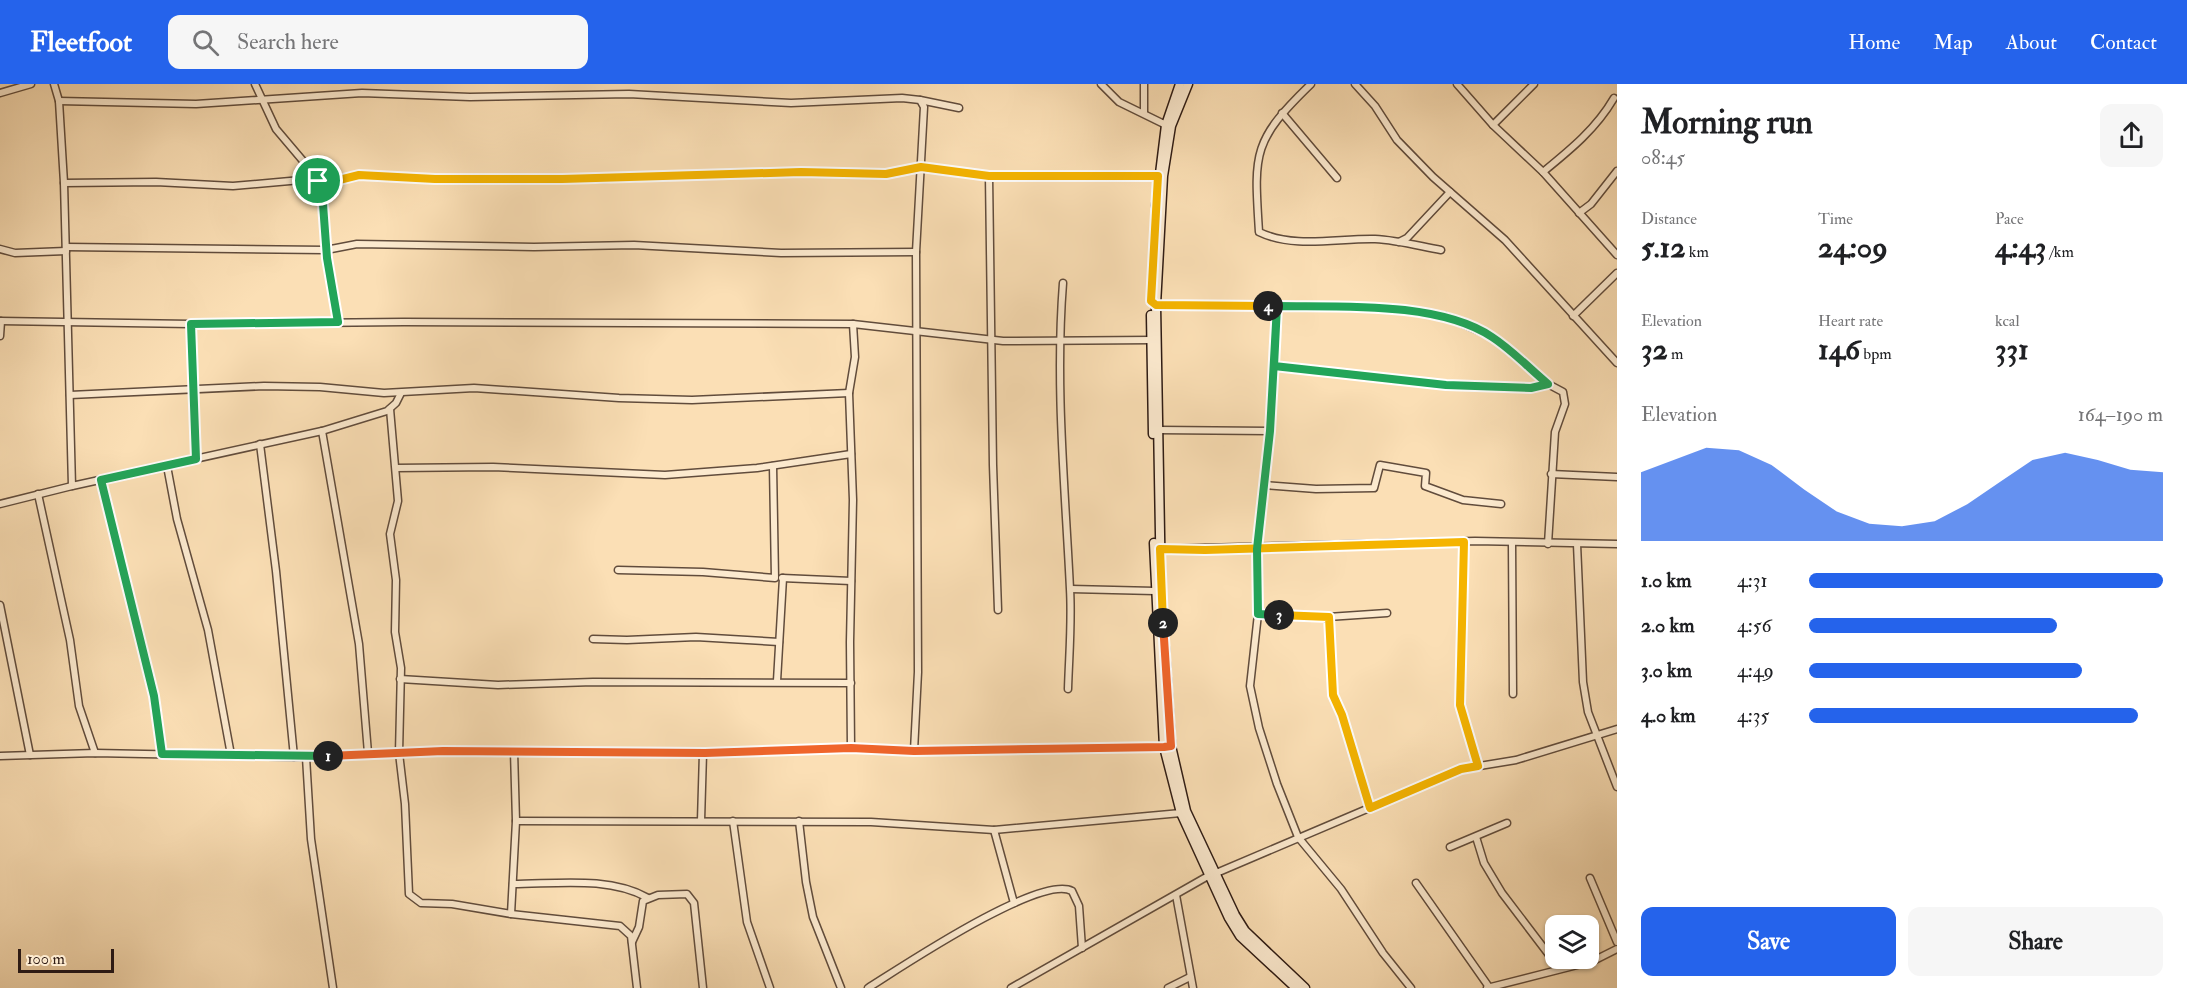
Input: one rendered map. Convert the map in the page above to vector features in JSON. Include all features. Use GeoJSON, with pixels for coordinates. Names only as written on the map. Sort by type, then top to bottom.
{"type":"FeatureCollection","features":[{"type":"Feature","properties":{"kind":"main road"},"geometry":{"type":"LineString","coordinates":[[1184,85],[1166,125],[1158,176],[1154,303],[1155,591],[1167,747],[1180,813],[1240,936],[1296,988]]}},
{"type":"Feature","properties":{"kind":"main road"},"geometry":{"type":"LineString","coordinates":[[1154,303],[1163,176],[1171,126],[1184,85]]}},
{"type":"Feature","properties":{"kind":"main road"},"geometry":{"type":"LineString","coordinates":[[1154,340],[1167,747],[1186,811],[1211,875],[1245,931],[1305,988]]}},
{"type":"Feature","properties":{"kind":"street"},"geometry":{"type":"LineString","coordinates":[[0,93],[31,84]]}},
{"type":"Feature","properties":{"kind":"street"},"geometry":{"type":"LineString","coordinates":[[54,84],[59,101],[64,183],[72,486]]}},
{"type":"Feature","properties":{"kind":"street"},"geometry":{"type":"LineString","coordinates":[[255,84],[276,129],[318,181],[322,191],[326,250],[338,322]]}},
{"type":"Feature","properties":{"kind":"street"},"geometry":{"type":"LineString","coordinates":[[1101,84],[1119,102],[1144,112],[1166,125]]}},
{"type":"Feature","properties":{"kind":"street"},"geometry":{"type":"LineString","coordinates":[[1144,84],[1144,112]]}},
{"type":"Feature","properties":{"kind":"street"},"geometry":{"type":"LineString","coordinates":[[1311,84],[1268,130],[1259,153],[1256,175],[1259,232],[1270,238],[1324,242],[1376,239],[1441,250]]}},
{"type":"Feature","properties":{"kind":"street"},"geometry":{"type":"LineString","coordinates":[[1355,84],[1375,106],[1397,140],[1450,192],[1505,240],[1617,363]]}},
{"type":"Feature","properties":{"kind":"street"},"geometry":{"type":"LineString","coordinates":[[1457,84],[1493,124],[1544,172],[1617,255]]}},
{"type":"Feature","properties":{"kind":"street"},"geometry":{"type":"LineString","coordinates":[[1493,124],[1534,84]]}},
{"type":"Feature","properties":{"kind":"street"},"geometry":{"type":"LineString","coordinates":[[59,101],[196,104],[362,93],[470,97],[629,94],[791,103],[902,98],[959,108]]}},
{"type":"Feature","properties":{"kind":"street"},"geometry":{"type":"LineString","coordinates":[[1544,172],[1581,141],[1603,116],[1614,98]]}},
{"type":"Feature","properties":{"kind":"street"},"geometry":{"type":"LineString","coordinates":[[914,751],[918,661],[916,252],[924,107],[920,100]]}},
{"type":"Feature","properties":{"kind":"street"},"geometry":{"type":"LineString","coordinates":[[1282,113],[1337,178]]}},
{"type":"Feature","properties":{"kind":"street"},"geometry":{"type":"LineString","coordinates":[[64,183],[146,182],[233,186],[301,180],[327,183],[359,175],[435,179],[562,179],[801,172],[886,174],[921,167],[989,176],[1158,176]]}},
{"type":"Feature","properties":{"kind":"street"},"geometry":{"type":"LineString","coordinates":[[1579,213],[1591,204],[1617,171]]}},
{"type":"Feature","properties":{"kind":"street"},"geometry":{"type":"LineString","coordinates":[[989,176],[993,465],[998,610]]}},
{"type":"Feature","properties":{"kind":"street"},"geometry":{"type":"LineString","coordinates":[[1399,242],[1407,238],[1450,192]]}},
{"type":"Feature","properties":{"kind":"street"},"geometry":{"type":"LineString","coordinates":[[0,249],[15,253],[66,249],[326,250],[357,244],[534,247],[634,245],[781,253],[916,252]]}},
{"type":"Feature","properties":{"kind":"street"},"geometry":{"type":"LineString","coordinates":[[1574,316],[1617,273]]}},
{"type":"Feature","properties":{"kind":"street"},"geometry":{"type":"LineString","coordinates":[[1063,283],[1059,341],[1059,392],[1071,589],[1068,689]]}},
{"type":"Feature","properties":{"kind":"street"},"geometry":{"type":"LineString","coordinates":[[1154,303],[1384,308],[1445,316],[1491,336],[1548,384],[1563,392],[1565,404],[1555,432],[1548,544]]}},
{"type":"Feature","properties":{"kind":"street"},"geometry":{"type":"LineString","coordinates":[[1277,306],[1270,431],[1257,549],[1258,614],[1250,686],[1259,728],[1277,784],[1298,837],[1341,889],[1383,952],[1411,988]]}},
{"type":"Feature","properties":{"kind":"street"},"geometry":{"type":"LineString","coordinates":[[0,336],[0,321],[191,324],[338,322],[853,324],[992,341],[1154,340]]}},
{"type":"Feature","properties":{"kind":"street"},"geometry":{"type":"LineString","coordinates":[[191,324],[196,459]]}},
{"type":"Feature","properties":{"kind":"street"},"geometry":{"type":"LineString","coordinates":[[851,748],[849,393],[855,357],[853,324]]}},
{"type":"Feature","properties":{"kind":"street"},"geometry":{"type":"LineString","coordinates":[[1274,366],[1446,385],[1531,388],[1548,384]]}},
{"type":"Feature","properties":{"kind":"street"},"geometry":{"type":"LineString","coordinates":[[70,396],[195,388],[303,387],[401,393],[474,388],[682,400],[849,393]]}},
{"type":"Feature","properties":{"kind":"street"},"geometry":{"type":"LineString","coordinates":[[0,504],[322,431],[390,409],[401,393]]}},
{"type":"Feature","properties":{"kind":"street"},"geometry":{"type":"LineString","coordinates":[[390,409],[397,506],[390,534],[396,580],[395,625],[400,679],[399,753],[407,832],[407,883],[411,897],[421,903],[452,904],[511,914],[615,924],[625,928],[632,942],[638,988]]}},
{"type":"Feature","properties":{"kind":"street"},"geometry":{"type":"LineString","coordinates":[[1158,430],[1270,431]]}},
{"type":"Feature","properties":{"kind":"street"},"geometry":{"type":"LineString","coordinates":[[322,431],[359,644],[368,753]]}},
{"type":"Feature","properties":{"kind":"street"},"geometry":{"type":"LineString","coordinates":[[260,444],[276,571],[294,757]]}},
{"type":"Feature","properties":{"kind":"street"},"geometry":{"type":"LineString","coordinates":[[396,468],[493,467],[665,475],[772,466],[851,454]]}},
{"type":"Feature","properties":{"kind":"street"},"geometry":{"type":"LineString","coordinates":[[1264,485],[1316,489],[1374,488],[1380,465],[1426,473],[1425,486],[1463,500],[1501,504]]}},
{"type":"Feature","properties":{"kind":"street"},"geometry":{"type":"LineString","coordinates":[[167,466],[177,519],[208,630],[231,755]]}},
{"type":"Feature","properties":{"kind":"street"},"geometry":{"type":"LineString","coordinates":[[772,466],[775,578]]}},
{"type":"Feature","properties":{"kind":"street"},"geometry":{"type":"LineString","coordinates":[[1551,474],[1617,477]]}},
{"type":"Feature","properties":{"kind":"street"},"geometry":{"type":"LineString","coordinates":[[101,480],[154,696],[162,754]]}},
{"type":"Feature","properties":{"kind":"street"},"geometry":{"type":"LineString","coordinates":[[38,494],[72,646],[79,706],[95,753]]}},
{"type":"Feature","properties":{"kind":"street"},"geometry":{"type":"LineString","coordinates":[[1160,549],[1257,549],[1464,542],[1617,544]]}},
{"type":"Feature","properties":{"kind":"street"},"geometry":{"type":"LineString","coordinates":[[1464,542],[1460,705],[1478,766]]}},
{"type":"Feature","properties":{"kind":"street"},"geometry":{"type":"LineString","coordinates":[[1512,543],[1513,694]]}},
{"type":"Feature","properties":{"kind":"street"},"geometry":{"type":"LineString","coordinates":[[1577,544],[1582,682],[1588,712],[1617,787]]}},
{"type":"Feature","properties":{"kind":"street"},"geometry":{"type":"LineString","coordinates":[[618,570],[704,572],[851,581]]}},
{"type":"Feature","properties":{"kind":"street"},"geometry":{"type":"LineString","coordinates":[[777,681],[783,578]]}},
{"type":"Feature","properties":{"kind":"street"},"geometry":{"type":"LineString","coordinates":[[1071,589],[1155,591]]}},
{"type":"Feature","properties":{"kind":"street"},"geometry":{"type":"LineString","coordinates":[[0,605],[30,755]]}},
{"type":"Feature","properties":{"kind":"street"},"geometry":{"type":"LineString","coordinates":[[1258,614],[1329,617],[1387,613]]}},
{"type":"Feature","properties":{"kind":"street"},"geometry":{"type":"LineString","coordinates":[[1329,617],[1333,695],[1342,715],[1370,808]]}},
{"type":"Feature","properties":{"kind":"street"},"geometry":{"type":"LineString","coordinates":[[593,639],[696,637],[779,642]]}},
{"type":"Feature","properties":{"kind":"street"},"geometry":{"type":"LineString","coordinates":[[400,679],[498,686],[593,682],[851,683]]}},
{"type":"Feature","properties":{"kind":"street"},"geometry":{"type":"LineString","coordinates":[[1011,988],[1211,875],[1298,837],[1461,769],[1516,760],[1617,729]]}},
{"type":"Feature","properties":{"kind":"street"},"geometry":{"type":"LineString","coordinates":[[0,756],[95,753],[306,757],[368,753],[514,751],[703,753],[851,748],[914,751],[1167,747]]}},
{"type":"Feature","properties":{"kind":"street"},"geometry":{"type":"LineString","coordinates":[[511,914],[516,821],[514,751]]}},
{"type":"Feature","properties":{"kind":"street"},"geometry":{"type":"LineString","coordinates":[[701,821],[703,753]]}},
{"type":"Feature","properties":{"kind":"street"},"geometry":{"type":"LineString","coordinates":[[306,757],[311,839],[333,988]]}},
{"type":"Feature","properties":{"kind":"street"},"geometry":{"type":"LineString","coordinates":[[516,821],[871,822],[994,830],[1180,813]]}},
{"type":"Feature","properties":{"kind":"street"},"geometry":{"type":"LineString","coordinates":[[733,821],[747,922],[770,988]]}},
{"type":"Feature","properties":{"kind":"street"},"geometry":{"type":"LineString","coordinates":[[799,821],[806,882],[813,917],[841,988]]}},
{"type":"Feature","properties":{"kind":"street"},"geometry":{"type":"LineString","coordinates":[[1450,847],[1507,823]]}},
{"type":"Feature","properties":{"kind":"street"},"geometry":{"type":"LineString","coordinates":[[994,830],[1014,903]]}},
{"type":"Feature","properties":{"kind":"street"},"geometry":{"type":"LineString","coordinates":[[1476,837],[1484,863],[1502,893],[1545,950]]}},
{"type":"Feature","properties":{"kind":"street"},"geometry":{"type":"LineString","coordinates":[[1590,878],[1617,942]]}},
{"type":"Feature","properties":{"kind":"street"},"geometry":{"type":"LineString","coordinates":[[1416,883],[1488,988],[1555,969]]}},
{"type":"Feature","properties":{"kind":"street"},"geometry":{"type":"LineString","coordinates":[[513,884],[596,885],[629,890],[648,898],[678,893],[692,898],[703,988]]}},
{"type":"Feature","properties":{"kind":"street"},"geometry":{"type":"LineString","coordinates":[[868,988],[931,948],[1014,903],[1059,889],[1072,891],[1079,906],[1082,948]]}},
{"type":"Feature","properties":{"kind":"street"},"geometry":{"type":"LineString","coordinates":[[1176,895],[1193,988]]}},
{"type":"Feature","properties":{"kind":"street"},"geometry":{"type":"LineString","coordinates":[[632,942],[639,927],[641,905],[648,898]]}},
{"type":"Feature","properties":{"kind":"street"},"geometry":{"type":"LineString","coordinates":[[1599,958],[1617,950]]}},
{"type":"Feature","properties":{"kind":"street"},"geometry":{"type":"LineString","coordinates":[[1168,988],[1190,977]]}},
{"type":"Feature","properties":{"kind":"route"},"geometry":{"type":"LineString","coordinates":[[318,181],[322,191],[327,258],[338,322],[191,324],[196,459],[101,480],[154,696],[162,754],[294,757],[443,751],[705,753],[851,748],[914,751],[1171,746],[1160,549],[1257,549],[1464,542],[1460,705],[1478,766],[1461,769],[1370,808],[1342,715],[1333,695],[1334,674],[1329,617],[1258,614],[1257,549],[1270,431],[1277,306],[1384,308],[1445,316],[1491,336],[1548,384],[1531,388],[1446,385],[1274,366],[1277,306],[1156,305],[1151,301],[1158,176],[989,176],[921,167],[886,174],[801,172],[596,179],[435,179],[359,175],[327,183],[318,181]]}}]}
